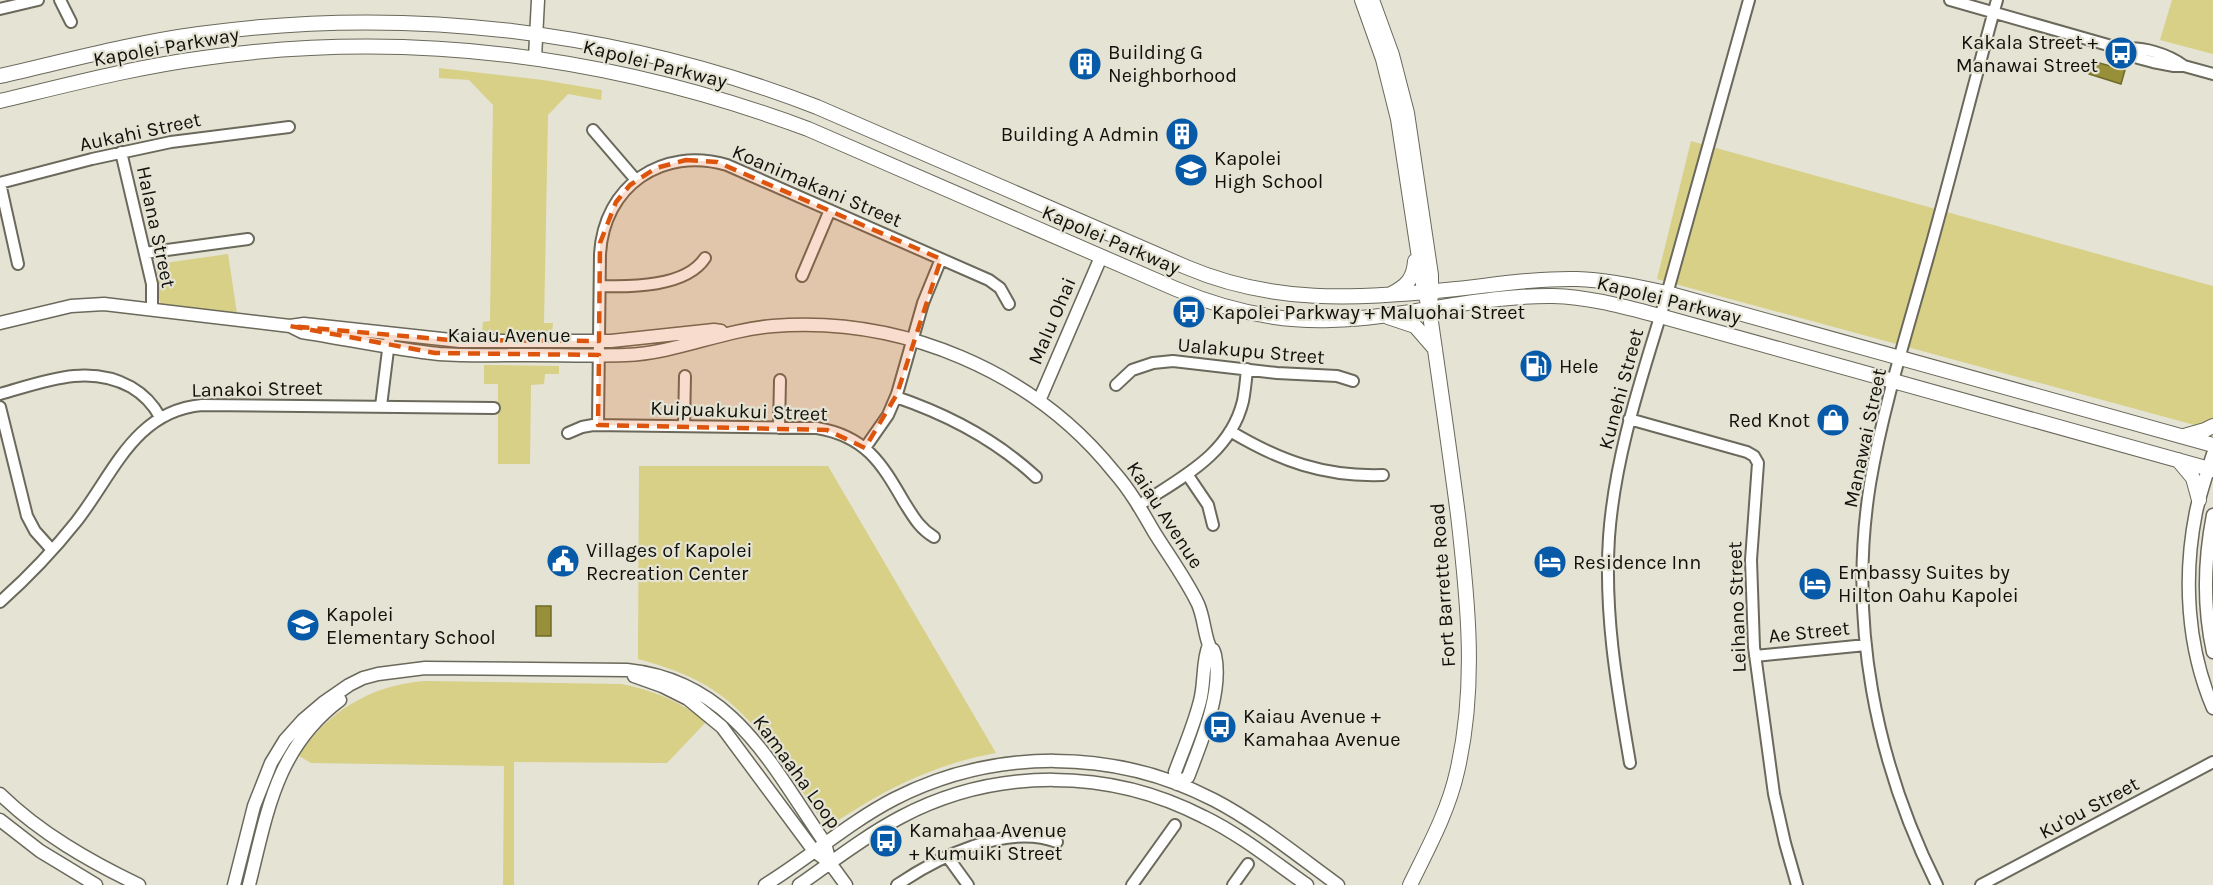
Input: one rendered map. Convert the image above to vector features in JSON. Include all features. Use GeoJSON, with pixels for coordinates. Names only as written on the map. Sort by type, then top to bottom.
{"type":"FeatureCollection","features":[{"type":"Feature","properties":{"kind":"main road","name":"Fort Barrette Road"},"geometry":{"type":"LineString","coordinates":[[1362,0],[1383,59],[1398,118],[1416,235],[1428,292],[1465,574],[1470,653],[1466,721],[1457,773],[1437,830],[1410,885]]}},
{"type":"Feature","properties":{"kind":"main road","name":"Fort Barrette Road"},"geometry":{"type":"LineString","coordinates":[[1372,0],[1392,56],[1409,123],[1431,276],[1428,292]]}},
{"type":"Feature","properties":{"kind":"main road","name":"Kapolei Parkway"},"geometry":{"type":"LineString","coordinates":[[0,76],[158,40],[281,25],[405,22],[482,27],[596,43],[671,60],[817,107],[1203,274],[1254,290],[1311,297],[1387,296],[1530,280],[1577,279],[1615,283],[1667,293],[2213,445]]}},
{"type":"Feature","properties":{"kind":"main road","name":"Kapolei Parkway"},"geometry":{"type":"LineString","coordinates":[[0,101],[162,64],[283,49],[405,46],[535,57],[665,83],[764,113],[808,129],[1194,297],[1249,313],[1311,320],[1353,319],[1534,296],[1556,296],[1615,304],[2211,469]]}},
{"type":"Feature","properties":{"kind":"main road"},"geometry":{"type":"LineString","coordinates":[[1101,257],[1110,235]]}},
{"type":"Feature","properties":{"kind":"main road"},"geometry":{"type":"LineString","coordinates":[[1387,296],[1402,288],[1412,278],[1416,235]]}},
{"type":"Feature","properties":{"kind":"main road"},"geometry":{"type":"LineString","coordinates":[[1380,315],[1415,326],[1435,349]]}},
{"type":"Feature","properties":{"kind":"main road"},"geometry":{"type":"LineString","coordinates":[[2181,436],[2213,426]]}},
{"type":"Feature","properties":{"kind":"main road"},"geometry":{"type":"LineString","coordinates":[[2178,460],[2193,478],[2199,500]]}},
{"type":"Feature","properties":{"kind":"street"},"geometry":{"type":"LineString","coordinates":[[0,9],[38,0]]}},
{"type":"Feature","properties":{"kind":"street"},"geometry":{"type":"LineString","coordinates":[[60,0],[71,22]]}},
{"type":"Feature","properties":{"kind":"street"},"geometry":{"type":"LineString","coordinates":[[535,57],[538,0]]}},
{"type":"Feature","properties":{"kind":"street","name":"Kunehi Street"},"geometry":{"type":"LineString","coordinates":[[1630,762],[1611,649],[1608,592],[1612,506],[1629,419],[1667,293],[1749,0]]}},
{"type":"Feature","properties":{"kind":"street"},"geometry":{"type":"LineString","coordinates":[[1950,0],[2122,49],[2141,49],[2166,56],[2184,66],[2213,74]]}},
{"type":"Feature","properties":{"kind":"street","name":"Manawai Street"},"geometry":{"type":"LineString","coordinates":[[1936,885],[1912,832],[1889,769],[1874,707],[1866,645],[1863,580],[1866,520],[1872,472],[1893,381],[1997,0]]}},
{"type":"Feature","properties":{"kind":"street","name":"Aukahi Street"},"geometry":{"type":"LineString","coordinates":[[0,183],[122,152],[199,137],[289,127]]}},
{"type":"Feature","properties":{"kind":"street"},"geometry":{"type":"LineString","coordinates":[[593,130],[636,180]]}},
{"type":"Feature","properties":{"kind":"street","name":"Halana Street"},"geometry":{"type":"LineString","coordinates":[[122,152],[152,284],[152,310]]}},
{"type":"Feature","properties":{"kind":"street","name":"Koanimakani Street"},"geometry":{"type":"LineString","coordinates":[[598,425],[600,243],[606,222],[616,202],[636,180],[666,164],[686,160],[706,160],[727,165],[990,280],[1000,288],[1009,304]]}},
{"type":"Feature","properties":{"kind":"street"},"geometry":{"type":"LineString","coordinates":[[0,183],[18,264]]}},
{"type":"Feature","properties":{"kind":"street"},"geometry":{"type":"LineString","coordinates":[[802,276],[830,210]]}},
{"type":"Feature","properties":{"kind":"street"},"geometry":{"type":"LineString","coordinates":[[145,254],[248,239]]}},
{"type":"Feature","properties":{"kind":"street","name":"Malu Ohai"},"geometry":{"type":"LineString","coordinates":[[1039,401],[1101,257]]}},
{"type":"Feature","properties":{"kind":"street"},"geometry":{"type":"LineString","coordinates":[[600,286],[636,286],[660,282],[693,270],[705,258]]}},
{"type":"Feature","properties":{"kind":"street"},"geometry":{"type":"LineString","coordinates":[[865,448],[888,415],[896,397],[923,303],[941,259]]}},
{"type":"Feature","properties":{"kind":"street","name":"Kaiau Avenue"},"geometry":{"type":"LineString","coordinates":[[0,323],[82,304],[104,304],[290,326],[304,324],[459,355],[599,355],[648,352],[715,338],[729,332]]}},
{"type":"Feature","properties":{"kind":"street","name":"Kaiau Avenue"},"geometry":{"type":"LineString","coordinates":[[389,340],[634,340],[714,330],[729,332],[774,326],[821,326],[868,330],[913,340],[979,365],[1016,386],[1068,424],[1099,454],[1127,487],[1193,596],[1202,615],[1209,645],[1206,652],[1205,677],[1200,701],[1175,772],[1177,784],[1170,801]]}},
{"type":"Feature","properties":{"kind":"street"},"geometry":{"type":"LineString","coordinates":[[381,406],[389,340]]}},
{"type":"Feature","properties":{"kind":"street","name":"Ualakupu Street"},"geometry":{"type":"LineString","coordinates":[[1116,385],[1132,370],[1163,362],[1336,376],[1353,381]]}},
{"type":"Feature","properties":{"kind":"street"},"geometry":{"type":"LineString","coordinates":[[1138,506],[1210,457],[1230,431],[1243,400],[1247,369]]}},
{"type":"Feature","properties":{"kind":"street"},"geometry":{"type":"LineString","coordinates":[[0,394],[69,376],[96,376],[112,379],[136,390],[150,402],[160,417]]}},
{"type":"Feature","properties":{"kind":"street"},"geometry":{"type":"LineString","coordinates":[[684,426],[685,376]]}},
{"type":"Feature","properties":{"kind":"street"},"geometry":{"type":"LineString","coordinates":[[779,428],[780,380]]}},
{"type":"Feature","properties":{"kind":"street"},"geometry":{"type":"LineString","coordinates":[[896,397],[935,411],[973,429],[1007,452],[1036,477]]}},
{"type":"Feature","properties":{"kind":"street","name":"Lanakoi Street"},"geometry":{"type":"LineString","coordinates":[[0,602],[52,550],[77,521],[135,438],[160,417],[182,408],[202,405],[494,408]]}},
{"type":"Feature","properties":{"kind":"street"},"geometry":{"type":"LineString","coordinates":[[0,406],[27,516],[35,531],[52,550]]}},
{"type":"Feature","properties":{"kind":"street","name":"Leihano Street"},"geometry":{"type":"LineString","coordinates":[[1629,419],[1747,452],[1756,459],[1759,467],[1753,511],[1751,580],[1755,656],[1774,794],[1797,885]]}},
{"type":"Feature","properties":{"kind":"street","name":"Kuipuakukui Street"},"geometry":{"type":"LineString","coordinates":[[568,433],[582,427],[598,425],[827,430],[846,436],[865,448],[888,473],[916,522],[934,537]]}},
{"type":"Feature","properties":{"kind":"street"},"geometry":{"type":"LineString","coordinates":[[1230,431],[1275,456],[1307,467],[1344,474],[1383,475]]}},
{"type":"Feature","properties":{"kind":"street"},"geometry":{"type":"LineString","coordinates":[[2213,454],[2211,469],[2199,500],[2190,560],[2190,612],[2198,661],[2213,708]]}},
{"type":"Feature","properties":{"kind":"street"},"geometry":{"type":"LineString","coordinates":[[1187,474],[1210,509],[1213,525]]}},
{"type":"Feature","properties":{"kind":"street"},"geometry":{"type":"LineString","coordinates":[[2213,515],[2205,588],[2208,627],[2213,652]]}},
{"type":"Feature","properties":{"kind":"street","name":"Ae Street"},"geometry":{"type":"LineString","coordinates":[[1755,656],[1866,645]]}},
{"type":"Feature","properties":{"kind":"street","name":"Kamaaha Loop"},"geometry":{"type":"LineString","coordinates":[[234,885],[260,788],[285,740],[313,711],[336,693],[363,678],[425,668],[620,671],[652,673],[681,683],[708,698],[728,713],[754,742],[825,843],[830,863]]}},
{"type":"Feature","properties":{"kind":"street","name":"Kamaaha Loop"},"geometry":{"type":"LineString","coordinates":[[620,671],[675,692],[712,716],[732,738],[814,851],[830,863]]}},
{"type":"Feature","properties":{"kind":"street","name":"Kamaaha Loop"},"geometry":{"type":"LineString","coordinates":[[249,885],[273,791],[298,741],[317,719],[340,700],[394,672]]}},
{"type":"Feature","properties":{"kind":"street"},"geometry":{"type":"LineString","coordinates":[[765,885],[874,810],[912,790],[951,776],[992,766],[1034,761],[1075,761],[1137,771],[1177,784],[1233,812],[1338,885]]}},
{"type":"Feature","properties":{"kind":"street","name":"Ku'ou Street"},"geometry":{"type":"LineString","coordinates":[[1982,885],[2213,762]]}},
{"type":"Feature","properties":{"kind":"street"},"geometry":{"type":"LineString","coordinates":[[799,885],[884,826],[920,808],[957,794],[996,784],[1035,780],[1084,781],[1133,789],[1170,801],[1224,828],[1307,885]]}},
{"type":"Feature","properties":{"kind":"street"},"geometry":{"type":"LineString","coordinates":[[3,803],[72,849],[139,885]]}},
{"type":"Feature","properties":{"kind":"street"},"geometry":{"type":"LineString","coordinates":[[0,820],[40,851],[96,885]]}},
{"type":"Feature","properties":{"kind":"street"},"geometry":{"type":"LineString","coordinates":[[1132,885],[1175,825]]}},
{"type":"Feature","properties":{"kind":"street"},"geometry":{"type":"LineString","coordinates":[[897,885],[947,856],[982,844],[1013,837],[1035,836],[1058,842]]}},
{"type":"Feature","properties":{"kind":"street"},"geometry":{"type":"LineString","coordinates":[[947,856],[968,885]]}},
{"type":"Feature","properties":{"kind":"street"},"geometry":{"type":"LineString","coordinates":[[830,863],[846,885]]}},
{"type":"Feature","properties":{"kind":"street"},"geometry":{"type":"LineString","coordinates":[[1233,885],[1248,864]]}},
{"type":"Feature","properties":{"kind":"highlighted area"},"geometry":{"type":"Polygon","coordinates":[[[686,160],[717,162],[941,259],[897,394],[865,448],[827,430],[598,425],[599,355],[435,353],[290,326],[450,340],[599,341],[600,243],[616,202],[630,185],[656,168],[686,160]]]}},
{"type":"Feature","properties":{"kind":"shaded area"},"geometry":{"type":"Polygon","coordinates":[[[2172,0],[2213,0],[2213,54],[2160,40],[2172,0]]]}},
{"type":"Feature","properties":{"kind":"shaded area"},"geometry":{"type":"Polygon","coordinates":[[[2092,61],[2125,70],[2121,84],[2089,74],[2092,61]]]}},
{"type":"Feature","properties":{"kind":"shaded area"},"geometry":{"type":"Polygon","coordinates":[[[439,68],[543,80],[602,90],[601,100],[568,94],[548,115],[544,323],[553,323],[552,333],[561,334],[561,343],[473,342],[473,331],[482,331],[483,322],[490,321],[493,105],[469,80],[439,78],[439,68]]]}},
{"type":"Feature","properties":{"kind":"shaded area"},"geometry":{"type":"Polygon","coordinates":[[[1691,141],[2213,286],[2213,430],[1657,279],[1691,141]]]}},
{"type":"Feature","properties":{"kind":"shaded area"},"geometry":{"type":"Polygon","coordinates":[[[228,254],[238,320],[161,305],[156,276],[157,271],[165,263],[228,254]]]}},
{"type":"Feature","properties":{"kind":"shaded area"},"geometry":{"type":"Polygon","coordinates":[[[484,365],[559,366],[559,374],[545,374],[544,384],[531,385],[530,464],[498,464],[498,384],[484,384],[484,365]]]}},
{"type":"Feature","properties":{"kind":"shaded area"},"geometry":{"type":"Polygon","coordinates":[[[639,466],[828,466],[996,753],[950,764],[907,781],[827,828],[786,767],[738,709],[698,681],[676,671],[638,659],[639,466]]]}},
{"type":"Feature","properties":{"kind":"shaded area"},"geometry":{"type":"Polygon","coordinates":[[[536,606],[551,606],[551,636],[536,636],[536,606]]]}},
{"type":"Feature","properties":{"kind":"shaded area"},"geometry":{"type":"Polygon","coordinates":[[[425,681],[621,684],[666,698],[687,708],[706,722],[667,763],[514,762],[514,885],[503,885],[504,766],[311,763],[299,756],[323,726],[353,703],[387,688],[425,681]]]}},
{"type":"Feature","properties":{"kind":"place","name":"Kakala Street + Manawai Street"},"geometry":{"type":"Point","coordinates":[2121,53]}},
{"type":"Feature","properties":{"kind":"place","name":"Building G Neighborhood"},"geometry":{"type":"Point","coordinates":[1085,64]}},
{"type":"Feature","properties":{"kind":"place","name":"Building A Admin"},"geometry":{"type":"Point","coordinates":[1182,134]}},
{"type":"Feature","properties":{"kind":"place","name":"Kapolei High School"},"geometry":{"type":"Point","coordinates":[1191,170]}},
{"type":"Feature","properties":{"kind":"place","name":"Kapolei Parkway + Maluohai Street"},"geometry":{"type":"Point","coordinates":[1189,312]}},
{"type":"Feature","properties":{"kind":"place","name":"Hele"},"geometry":{"type":"Point","coordinates":[1536,366]}},
{"type":"Feature","properties":{"kind":"place","name":"Red Knot"},"geometry":{"type":"Point","coordinates":[1833,420]}},
{"type":"Feature","properties":{"kind":"place","name":"Villages of Kapolei Recreation Center"},"geometry":{"type":"Point","coordinates":[563,561]}},
{"type":"Feature","properties":{"kind":"place","name":"Residence Inn"},"geometry":{"type":"Point","coordinates":[1550,562]}},
{"type":"Feature","properties":{"kind":"place","name":"Embassy Suites by Hilton Oahu Kapolei"},"geometry":{"type":"Point","coordinates":[1815,584]}},
{"type":"Feature","properties":{"kind":"place","name":"Kapolei Elementary School"},"geometry":{"type":"Point","coordinates":[303,625]}},
{"type":"Feature","properties":{"kind":"place","name":"Kaiau Avenue + Kamahaa Avenue"},"geometry":{"type":"Point","coordinates":[1220,727]}},
{"type":"Feature","properties":{"kind":"place","name":"Kamahaa Avenue + Kumuiki Street"},"geometry":{"type":"Point","coordinates":[886,841]}}]}
